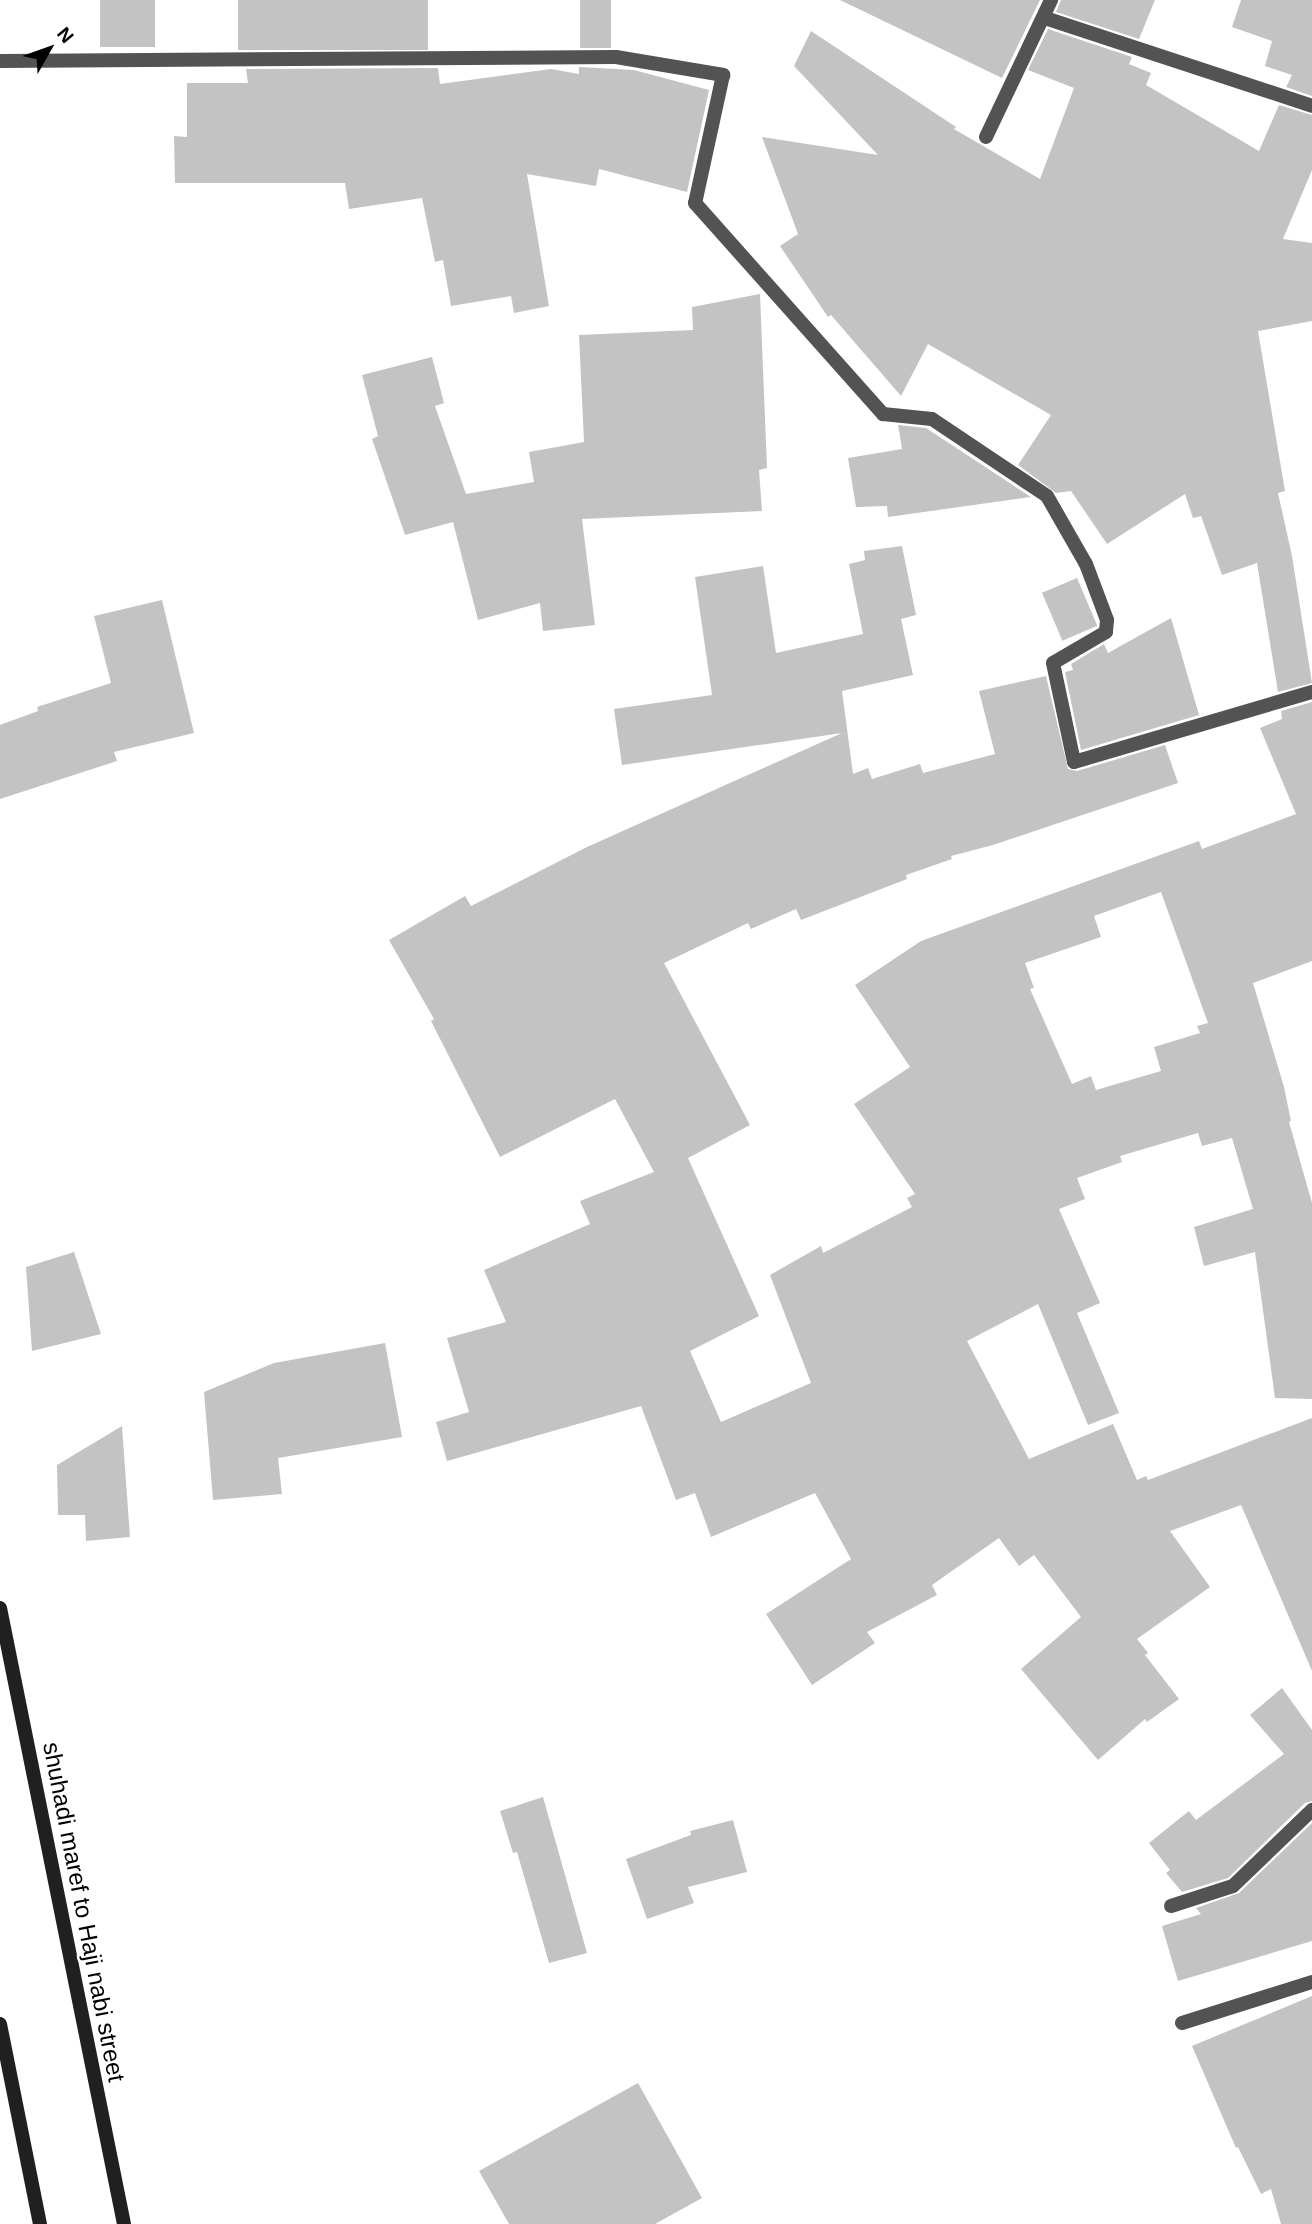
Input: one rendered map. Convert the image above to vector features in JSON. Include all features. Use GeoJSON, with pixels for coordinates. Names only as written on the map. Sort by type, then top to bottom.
{"type":"FeatureCollection","features":[{"type":"Feature","properties":{"kind":"main road","name":"shuhadi maref to Haji nabi street"},"geometry":{"type":"LineString","coordinates":[[0,1608],[124,2224]]}},
{"type":"Feature","properties":{"kind":"main road"},"geometry":{"type":"LineString","coordinates":[[0,2024],[40,2224]]}},
{"type":"Feature","properties":{"kind":"street"},"geometry":{"type":"LineString","coordinates":[[986,137],[1045,18],[1051,0]]}},
{"type":"Feature","properties":{"kind":"street"},"geometry":{"type":"LineString","coordinates":[[1045,18],[1312,106]]}},
{"type":"Feature","properties":{"kind":"street"},"geometry":{"type":"LineString","coordinates":[[0,61],[616,57],[723,75],[695,204],[883,414],[932,419],[1047,496],[1086,564],[1107,620],[1106,632],[1052,663],[1074,762],[1312,692]]}},
{"type":"Feature","properties":{"kind":"street"},"geometry":{"type":"LineString","coordinates":[[1171,1906],[1233,1886],[1312,1810]]}},
{"type":"Feature","properties":{"kind":"street"},"geometry":{"type":"LineString","coordinates":[[1182,2023],[1312,1982]]}},
{"type":"Feature","properties":{"kind":"building"},"geometry":{"type":"Polygon","coordinates":[[[100,0],[155,0],[155,47],[100,47],[100,0]]]}},
{"type":"Feature","properties":{"kind":"building"},"geometry":{"type":"Polygon","coordinates":[[[238,0],[428,0],[428,50],[238,50],[238,0]]]}},
{"type":"Feature","properties":{"kind":"building"},"geometry":{"type":"Polygon","coordinates":[[[580,0],[611,0],[611,48],[580,48],[580,0]]]}},
{"type":"Feature","properties":{"kind":"building"},"geometry":{"type":"Polygon","coordinates":[[[840,0],[1040,0],[1002,78],[840,0]]]}},
{"type":"Feature","properties":{"kind":"building"},"geometry":{"type":"Polygon","coordinates":[[[1061,0],[1155,0],[1139,39],[1056,12],[1061,0]]]}},
{"type":"Feature","properties":{"kind":"building"},"geometry":{"type":"Polygon","coordinates":[[[1241,0],[1312,0],[1312,96],[1286,87],[1292,75],[1265,66],[1272,41],[1232,27],[1241,0]]]}},
{"type":"Feature","properties":{"kind":"building"},"geometry":{"type":"Polygon","coordinates":[[[1048,29],[1132,57],[1129,64],[1151,73],[1146,85],[1259,151],[1279,105],[1312,115],[1312,170],[1283,239],[1312,243],[1312,321],[1258,331],[1285,491],[1278,493],[1292,556],[1312,683],[1278,692],[1257,563],[1222,575],[1201,516],[1193,518],[1185,494],[1107,544],[1071,491],[1056,493],[1018,465],[1051,415],[928,344],[901,396],[831,315],[828,317],[780,246],[798,234],[762,137],[878,155],[794,66],[811,31],[956,127],[954,129],[1040,179],[1074,88],[1028,70],[1048,29]]]}},
{"type":"Feature","properties":{"kind":"building"},"geometry":{"type":"Polygon","coordinates":[[[579,67],[634,70],[709,90],[687,192],[599,169],[596,186],[527,174],[549,306],[514,313],[511,296],[451,306],[443,260],[435,262],[422,198],[349,209],[345,183],[175,183],[174,136],[187,137],[187,83],[248,83],[246,69],[438,68],[440,84],[551,69],[579,74],[579,67]]]}},
{"type":"Feature","properties":{"kind":"building"},"geometry":{"type":"Polygon","coordinates":[[[760,294],[767,468],[759,470],[762,511],[582,519],[595,625],[543,631],[540,603],[478,620],[453,522],[405,535],[372,439],[378,436],[362,375],[432,357],[444,403],[435,406],[466,494],[534,482],[529,452],[584,442],[579,335],[693,330],[692,307],[760,294]]]}},
{"type":"Feature","properties":{"kind":"building"},"geometry":{"type":"Polygon","coordinates":[[[898,425],[926,428],[1031,497],[888,517],[887,506],[856,507],[848,458],[902,449],[898,425]]]}},
{"type":"Feature","properties":{"kind":"building"},"geometry":{"type":"Polygon","coordinates":[[[902,546],[916,615],[901,619],[913,675],[842,691],[853,774],[868,768],[872,779],[920,764],[923,773],[995,754],[979,691],[1046,676],[1068,769],[1077,771],[1165,745],[1178,783],[993,845],[951,856],[952,859],[906,875],[907,879],[801,920],[796,909],[751,929],[748,923],[664,963],[750,1125],[688,1158],[759,1316],[690,1351],[721,1422],[811,1383],[770,1275],[821,1246],[823,1253],[912,1207],[907,1198],[915,1194],[854,1104],[910,1067],[855,985],[921,941],[1199,841],[1202,849],[1296,814],[1260,728],[1282,719],[1281,711],[1312,702],[1312,961],[1253,983],[1284,1087],[1291,1121],[1289,1122],[1312,1203],[1312,1399],[1275,1398],[1255,1252],[1204,1266],[1194,1227],[1253,1209],[1232,1138],[1202,1146],[1198,1133],[1120,1156],[1122,1162],[1077,1178],[1085,1199],[1059,1209],[1100,1303],[1077,1313],[1119,1413],[1088,1425],[1038,1304],[967,1341],[1029,1459],[1113,1424],[1137,1480],[1146,1476],[1148,1480],[1312,1418],[1312,1671],[1241,1505],[1170,1531],[1210,1587],[1137,1639],[1148,1653],[1145,1655],[1179,1699],[1147,1722],[1145,1719],[1098,1760],[1021,1669],[1081,1617],[1034,1555],[1019,1566],[999,1538],[932,1585],[937,1595],[867,1632],[875,1643],[812,1685],[766,1614],[851,1559],[815,1493],[711,1537],[695,1493],[676,1500],[641,1406],[447,1461],[436,1422],[469,1412],[447,1338],[506,1322],[484,1270],[590,1224],[580,1201],[654,1172],[615,1099],[500,1157],[431,1021],[434,1019],[389,940],[465,896],[471,906],[587,847],[842,733],[622,765],[614,709],[712,695],[695,577],[763,566],[776,653],[863,634],[849,564],[865,560],[864,551],[902,546]],[[1161,892],[1094,916],[1101,937],[1025,963],[1034,988],[1030,989],[1072,1084],[1091,1076],[1096,1090],[1161,1071],[1154,1047],[1200,1033],[1197,1026],[1208,1023],[1161,892]]]}},
{"type":"Feature","properties":{"kind":"building"},"geometry":{"type":"Polygon","coordinates":[[[1077,578],[1097,626],[1062,641],[1042,593],[1077,578]]]}},
{"type":"Feature","properties":{"kind":"building"},"geometry":{"type":"Polygon","coordinates":[[[162,600],[194,733],[114,752],[117,761],[0,799],[0,725],[38,711],[37,707],[111,683],[94,616],[162,600]]]}},
{"type":"Feature","properties":{"kind":"building"},"geometry":{"type":"Polygon","coordinates":[[[1171,618],[1199,715],[1081,750],[1065,672],[1073,670],[1071,664],[1104,644],[1108,653],[1171,618]]]}},
{"type":"Feature","properties":{"kind":"building"},"geometry":{"type":"Polygon","coordinates":[[[74,1252],[101,1334],[32,1351],[26,1267],[74,1252]]]}},
{"type":"Feature","properties":{"kind":"building"},"geometry":{"type":"Polygon","coordinates":[[[385,1343],[402,1437],[278,1458],[282,1494],[213,1500],[204,1392],[274,1363],[385,1343]]]}},
{"type":"Feature","properties":{"kind":"building"},"geometry":{"type":"Polygon","coordinates":[[[122,1426],[130,1537],[86,1541],[85,1515],[58,1515],[57,1465],[122,1426]]]}},
{"type":"Feature","properties":{"kind":"building"},"geometry":{"type":"Polygon","coordinates":[[[1282,1688],[1312,1730],[1312,1801],[1305,1803],[1228,1878],[1182,1892],[1166,1873],[1170,1870],[1149,1843],[1189,1811],[1196,1820],[1284,1754],[1250,1715],[1282,1688]]]}},
{"type":"Feature","properties":{"kind":"building"},"geometry":{"type":"Polygon","coordinates":[[[543,1797],[587,1953],[549,1963],[517,1852],[513,1853],[500,1811],[543,1797]]]}},
{"type":"Feature","properties":{"kind":"building"},"geometry":{"type":"Polygon","coordinates":[[[733,1820],[747,1872],[688,1887],[694,1903],[647,1919],[626,1859],[691,1835],[690,1831],[733,1820]]]}},
{"type":"Feature","properties":{"kind":"building"},"geometry":{"type":"Polygon","coordinates":[[[1312,1823],[1312,1941],[1178,1981],[1162,1926],[1201,1914],[1196,1908],[1239,1893],[1312,1823]]]}},
{"type":"Feature","properties":{"kind":"building"},"geometry":{"type":"Polygon","coordinates":[[[1312,1996],[1312,2224],[1281,2224],[1271,2189],[1261,2194],[1238,2147],[1236,2148],[1192,2046],[1312,1996]]]}},
{"type":"Feature","properties":{"kind":"building"},"geometry":{"type":"Polygon","coordinates":[[[638,2083],[702,2198],[655,2224],[509,2224],[479,2171],[638,2083]]]}}]}
